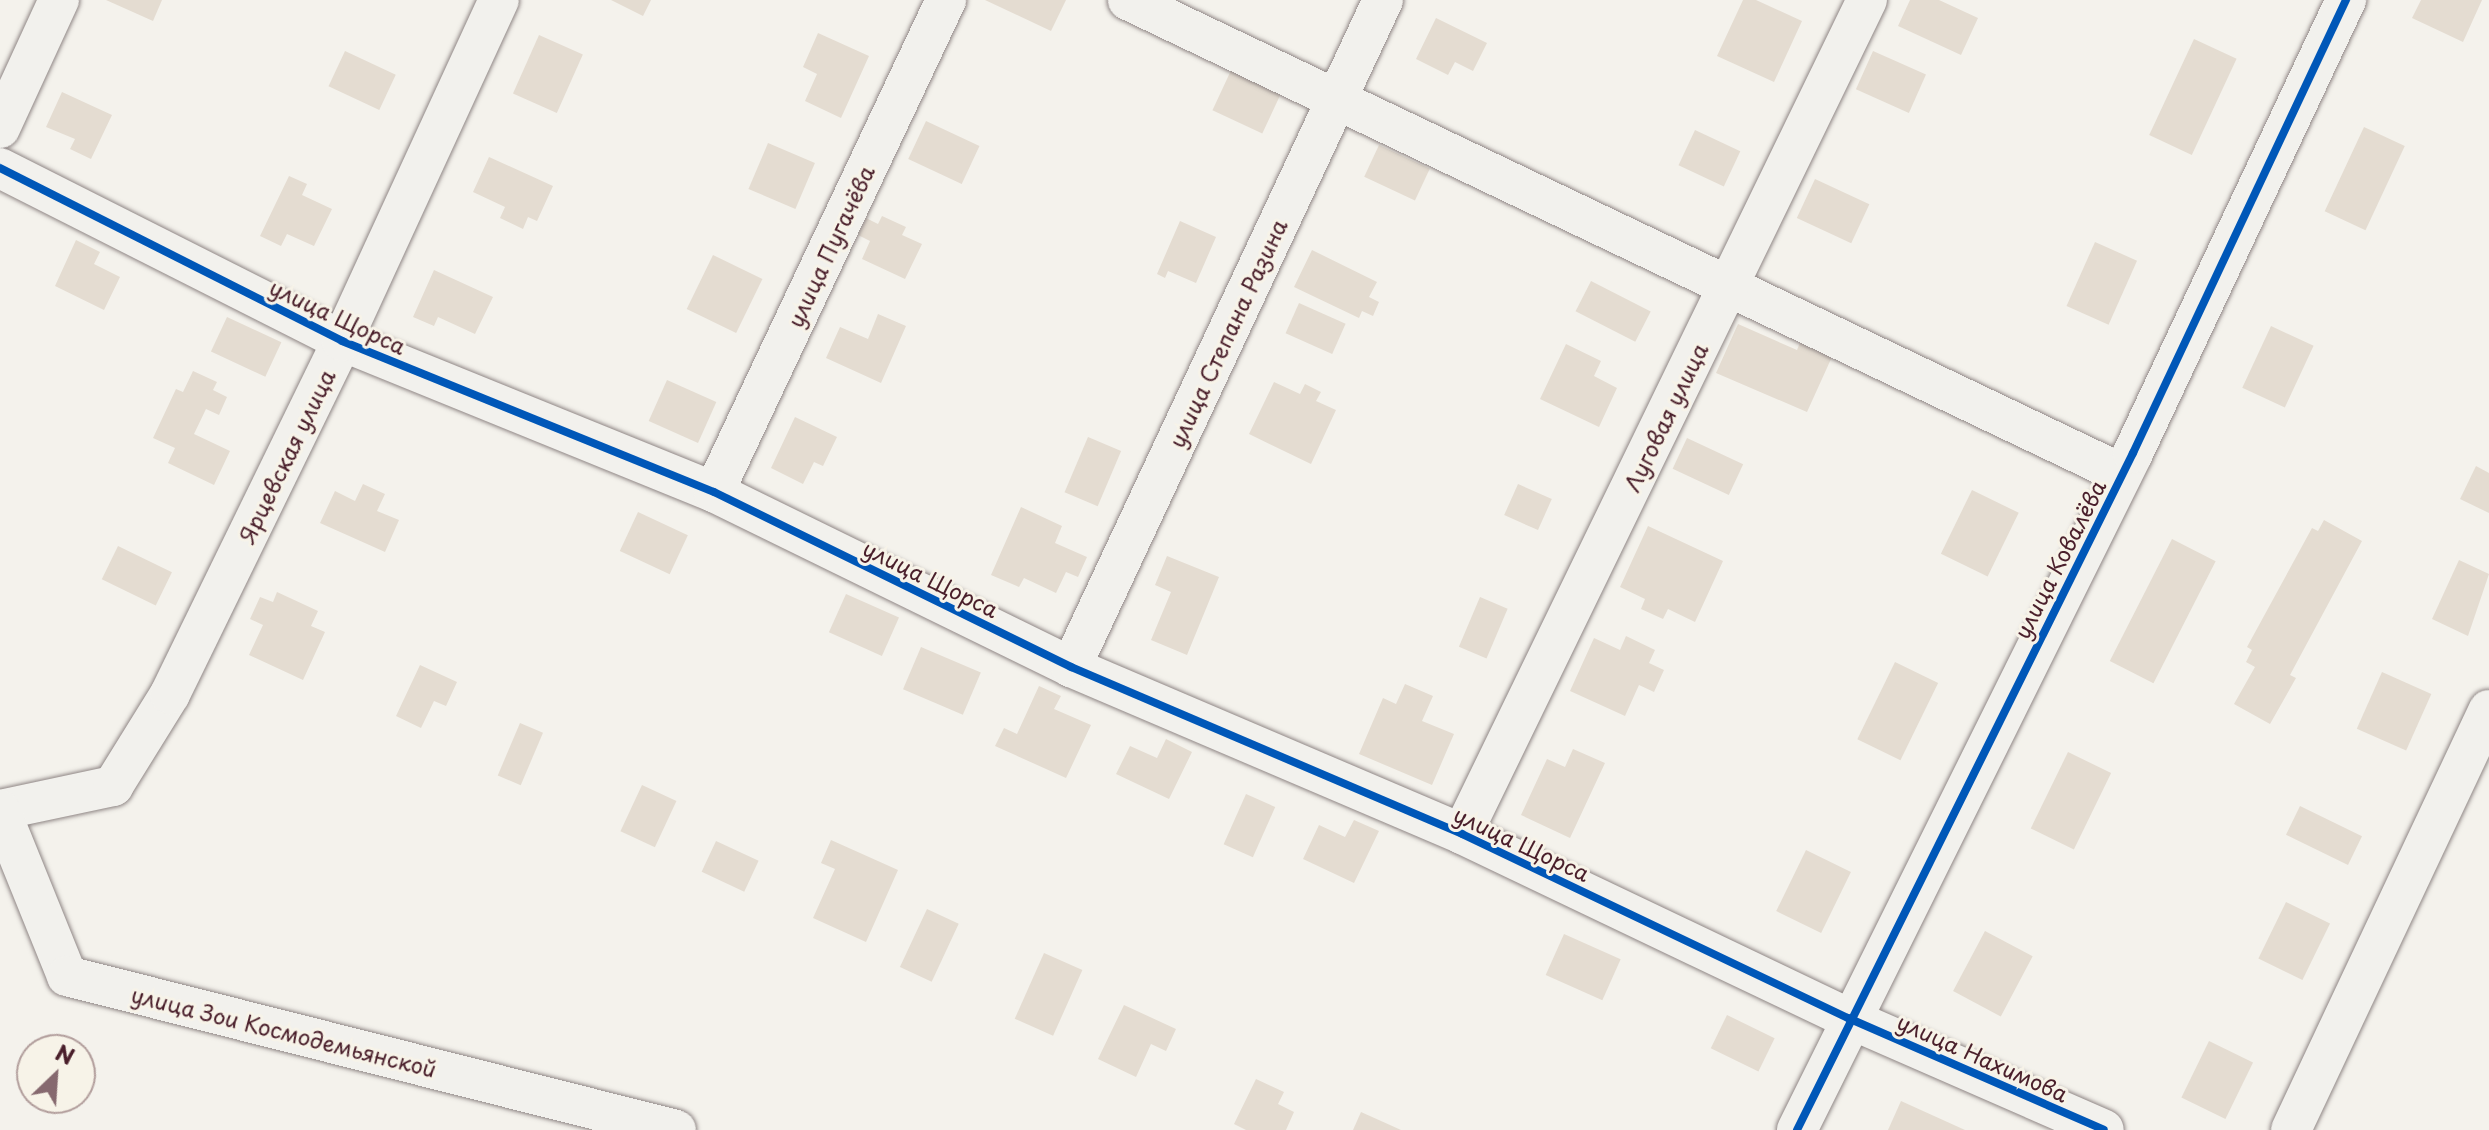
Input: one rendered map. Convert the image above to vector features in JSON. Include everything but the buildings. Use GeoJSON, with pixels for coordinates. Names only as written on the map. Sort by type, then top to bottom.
{"type":"FeatureCollection","features":[{"type":"Feature","properties":{"kind":"street"},"geometry":{"type":"LineString","coordinates":[[0,128],[59,0]]}},
{"type":"Feature","properties":{"kind":"street","name":"Ярцевская улица"},"geometry":{"type":"LineString","coordinates":[[170,694],[342,341],[499,0]]}},
{"type":"Feature","properties":{"kind":"street","name":"улица Пугачёва"},"geometry":{"type":"LineString","coordinates":[[714,492],[946,0]]}},
{"type":"Feature","properties":{"kind":"street"},"geometry":{"type":"LineString","coordinates":[[1128,0],[2122,474]]}},
{"type":"Feature","properties":{"kind":"street","name":"улица Степана Разина"},"geometry":{"type":"LineString","coordinates":[[1071,667],[1383,0]]}},
{"type":"Feature","properties":{"kind":"street","name":"Луговая улица"},"geometry":{"type":"LineString","coordinates":[[1462,834],[1867,0]]}},
{"type":"Feature","properties":{"kind":"street","name":"улица Ковалёва"},"geometry":{"type":"LineString","coordinates":[[1797,1130],[1848,1018],[2122,474],[2346,0]]}},
{"type":"Feature","properties":{"kind":"street","name":"улица Щорса"},"geometry":{"type":"LineString","coordinates":[[0,168],[342,341],[714,492],[1071,667],[1462,834],[1848,1018]]}},
{"type":"Feature","properties":{"kind":"street","name":"улица Зои Космодемьянской"},"geometry":{"type":"LineString","coordinates":[[170,694],[113,786],[0,810],[67,976],[676,1130]]}},
{"type":"Feature","properties":{"kind":"street"},"geometry":{"type":"LineString","coordinates":[[2291,1130],[2489,710]]}},
{"type":"Feature","properties":{"kind":"street","name":"улица Нахимова"},"geometry":{"type":"LineString","coordinates":[[1848,1018],[2104,1130]]}},
{"type":"Feature","properties":{"kind":"cycle path"},"geometry":{"type":"LineString","coordinates":[[1797,1130],[2133,453],[2346,0]]}},
{"type":"Feature","properties":{"kind":"cycle path"},"geometry":{"type":"LineString","coordinates":[[0,168],[342,341],[714,492],[1071,667],[1462,834],[1848,1018],[2104,1130]]}}]}
